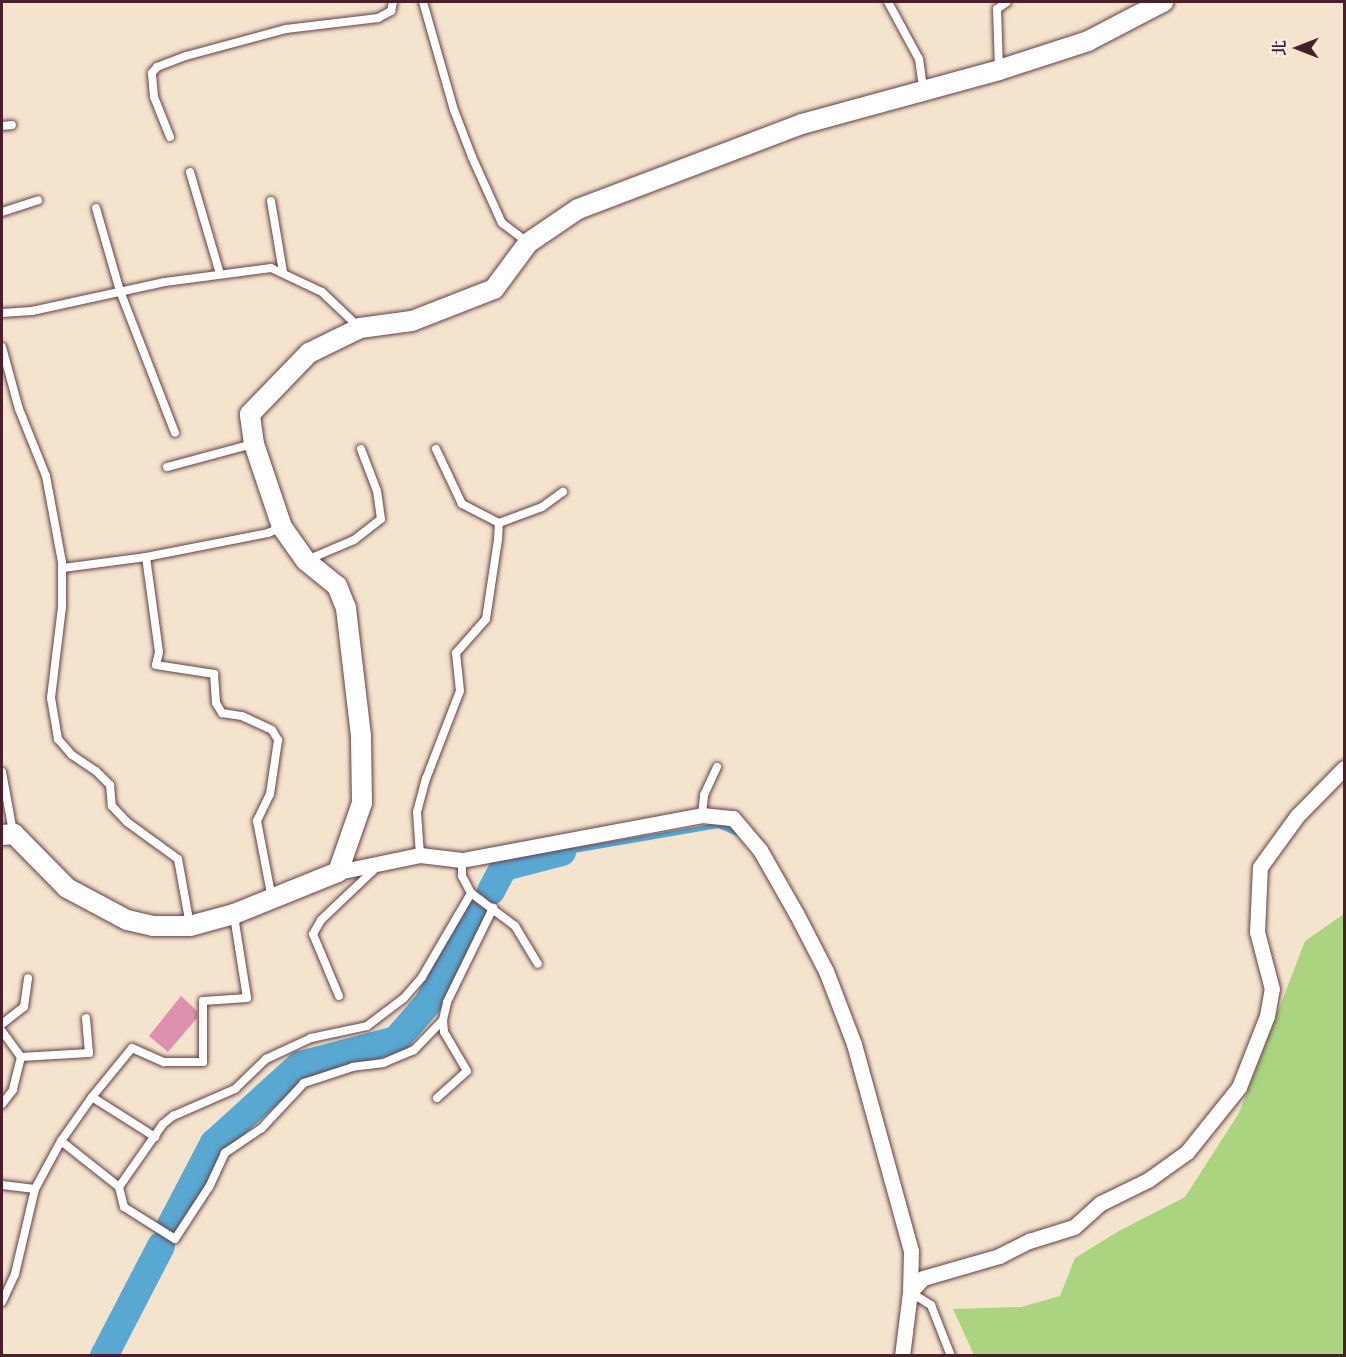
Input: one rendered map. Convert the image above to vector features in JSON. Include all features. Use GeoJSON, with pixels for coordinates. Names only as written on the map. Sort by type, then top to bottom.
{"type":"FeatureCollection","features":[{"type":"Feature","properties":{"kind":"street"},"geometry":{"type":"LineString","coordinates":[[338,872],[362,803],[361,736],[346,608],[337,586],[306,561],[282,527],[254,444],[250,414],[309,353],[360,328],[412,321],[494,290],[528,243],[578,209],[802,124],[999,70],[1088,41],[1162,2]]}},
{"type":"Feature","properties":{"kind":"street"},"geometry":{"type":"LineString","coordinates":[[910,1292],[923,1278],[999,1256],[1029,1241],[1074,1227],[1101,1203],[1148,1180],[1187,1152],[1239,1087],[1267,1016],[1272,989],[1257,932],[1260,867],[1297,816],[1344,768]]}},
{"type":"Feature","properties":{"kind":"street"},"geometry":{"type":"LineString","coordinates":[[8,834],[67,888],[94,904],[127,920],[152,926],[190,926],[273,900],[338,872],[420,855],[462,860],[702,815],[733,818],[760,850],[826,971],[854,1044],[912,1251],[910,1292],[902,1356]]}},
{"type":"Feature","properties":{"kind":"lane"},"geometry":{"type":"LineString","coordinates":[[170,137],[154,97],[152,73],[157,67],[186,56],[286,29],[378,18],[391,11],[393,2]]}},
{"type":"Feature","properties":{"kind":"lane"},"geometry":{"type":"LineString","coordinates":[[423,2],[454,110],[472,157],[502,223],[528,243]]}},
{"type":"Feature","properties":{"kind":"lane"},"geometry":{"type":"LineString","coordinates":[[888,2],[919,59],[924,91]]}},
{"type":"Feature","properties":{"kind":"lane"},"geometry":{"type":"LineString","coordinates":[[999,70],[998,9],[1007,2]]}},
{"type":"Feature","properties":{"kind":"lane"},"geometry":{"type":"LineString","coordinates":[[2,126],[12,125]]}},
{"type":"Feature","properties":{"kind":"lane"},"geometry":{"type":"LineString","coordinates":[[189,172],[220,274]]}},
{"type":"Feature","properties":{"kind":"lane"},"geometry":{"type":"LineString","coordinates":[[2,212],[38,200]]}},
{"type":"Feature","properties":{"kind":"lane"},"geometry":{"type":"LineString","coordinates":[[271,201],[283,272]]}},
{"type":"Feature","properties":{"kind":"lane"},"geometry":{"type":"LineString","coordinates":[[96,207],[120,291],[175,433]]}},
{"type":"Feature","properties":{"kind":"lane"},"geometry":{"type":"LineString","coordinates":[[2,313],[32,311],[120,291],[271,268],[322,292],[360,328]]}},
{"type":"Feature","properties":{"kind":"lane"},"geometry":{"type":"LineString","coordinates":[[2,347],[19,409],[46,476],[63,568],[62,607],[51,699],[58,740],[72,755],[96,771],[110,785],[112,806],[126,822],[178,859],[190,926]]}},
{"type":"Feature","properties":{"kind":"lane"},"geometry":{"type":"LineString","coordinates":[[167,467],[254,444]]}},
{"type":"Feature","properties":{"kind":"lane"},"geometry":{"type":"LineString","coordinates":[[306,561],[354,540],[381,519],[377,491],[361,448]]}},
{"type":"Feature","properties":{"kind":"lane"},"geometry":{"type":"LineString","coordinates":[[436,448],[462,504],[499,523],[542,507],[563,492]]}},
{"type":"Feature","properties":{"kind":"lane"},"geometry":{"type":"LineString","coordinates":[[420,855],[417,812],[426,779],[460,691],[456,652],[486,620],[499,523]]}},
{"type":"Feature","properties":{"kind":"lane"},"geometry":{"type":"LineString","coordinates":[[63,568],[146,557],[268,533],[282,527]]}},
{"type":"Feature","properties":{"kind":"lane"},"geometry":{"type":"LineString","coordinates":[[146,557],[159,652],[156,665],[214,674],[216,703],[222,713],[242,716],[272,730],[278,740],[270,794],[257,821],[273,900]]}},
{"type":"Feature","properties":{"kind":"lane"},"geometry":{"type":"LineString","coordinates":[[702,815],[704,795],[717,767]]}},
{"type":"Feature","properties":{"kind":"lane"},"geometry":{"type":"LineString","coordinates":[[2,772],[8,834]]}},
{"type":"Feature","properties":{"kind":"lane"},"geometry":{"type":"LineString","coordinates":[[462,860],[462,876],[471,893],[515,926],[538,964]]}},
{"type":"Feature","properties":{"kind":"lane"},"geometry":{"type":"LineString","coordinates":[[339,996],[313,934],[321,920],[381,863]]}},
{"type":"Feature","properties":{"kind":"lane"},"geometry":{"type":"LineString","coordinates":[[119,1187],[168,1120],[235,1089],[266,1059],[311,1038],[367,1026],[404,998],[422,977],[471,893]]}},
{"type":"Feature","properties":{"kind":"lane"},"geometry":{"type":"LineString","coordinates":[[437,1098],[467,1071],[444,1032],[443,1020],[447,1002],[493,908]]}},
{"type":"Feature","properties":{"kind":"lane"},"geometry":{"type":"LineString","coordinates":[[2,1302],[15,1274],[35,1190],[61,1141],[92,1097],[132,1048],[164,1062],[203,1062],[203,1001],[248,998],[234,914]]}},
{"type":"Feature","properties":{"kind":"lane"},"geometry":{"type":"LineString","coordinates":[[2,1024],[24,1007],[28,978]]}},
{"type":"Feature","properties":{"kind":"lane"},"geometry":{"type":"LineString","coordinates":[[21,1057],[89,1053],[86,1018]]}},
{"type":"Feature","properties":{"kind":"lane"},"geometry":{"type":"LineString","coordinates":[[61,1141],[119,1187],[124,1207],[175,1239],[209,1186],[225,1153],[262,1128],[304,1083],[353,1067],[384,1063],[414,1050],[443,1020]]}},
{"type":"Feature","properties":{"kind":"lane"},"geometry":{"type":"LineString","coordinates":[[2,1031],[21,1057],[13,1090],[2,1104]]}},
{"type":"Feature","properties":{"kind":"lane"},"geometry":{"type":"LineString","coordinates":[[92,1097],[155,1137]]}},
{"type":"Feature","properties":{"kind":"lane"},"geometry":{"type":"LineString","coordinates":[[2,1185],[35,1190]]}},
{"type":"Feature","properties":{"kind":"lane"},"geometry":{"type":"LineString","coordinates":[[910,1292],[931,1305],[951,1356]]}},
{"type":"Feature","properties":{"kind":"green space"},"geometry":{"type":"Polygon","coordinates":[[[1344,914],[1344,1355],[974,1355],[953,1309],[1021,1307],[1060,1296],[1075,1258],[1119,1231],[1185,1197],[1239,1113],[1305,941],[1344,914]]]}},
{"type":"Feature","properties":{"kind":"building"},"geometry":{"type":"Polygon","coordinates":[[[181,996],[197,1011],[197,1018],[168,1052],[149,1036],[181,996]]]}},
{"type":"Feature","properties":{"kind":"waterway"},"geometry":{"type":"LineString","coordinates":[[562,852],[718,825],[738,833]]}},
{"type":"Feature","properties":{"kind":"waterway"},"geometry":{"type":"LineString","coordinates":[[491,891],[504,867],[562,852]]}},
{"type":"Feature","properties":{"kind":"waterway"},"geometry":{"type":"LineString","coordinates":[[170,1227],[214,1143],[300,1065],[396,1040],[428,1003],[478,914]]}},
{"type":"Feature","properties":{"kind":"waterway"},"geometry":{"type":"LineString","coordinates":[[104,1356],[161,1246]]}}]}
